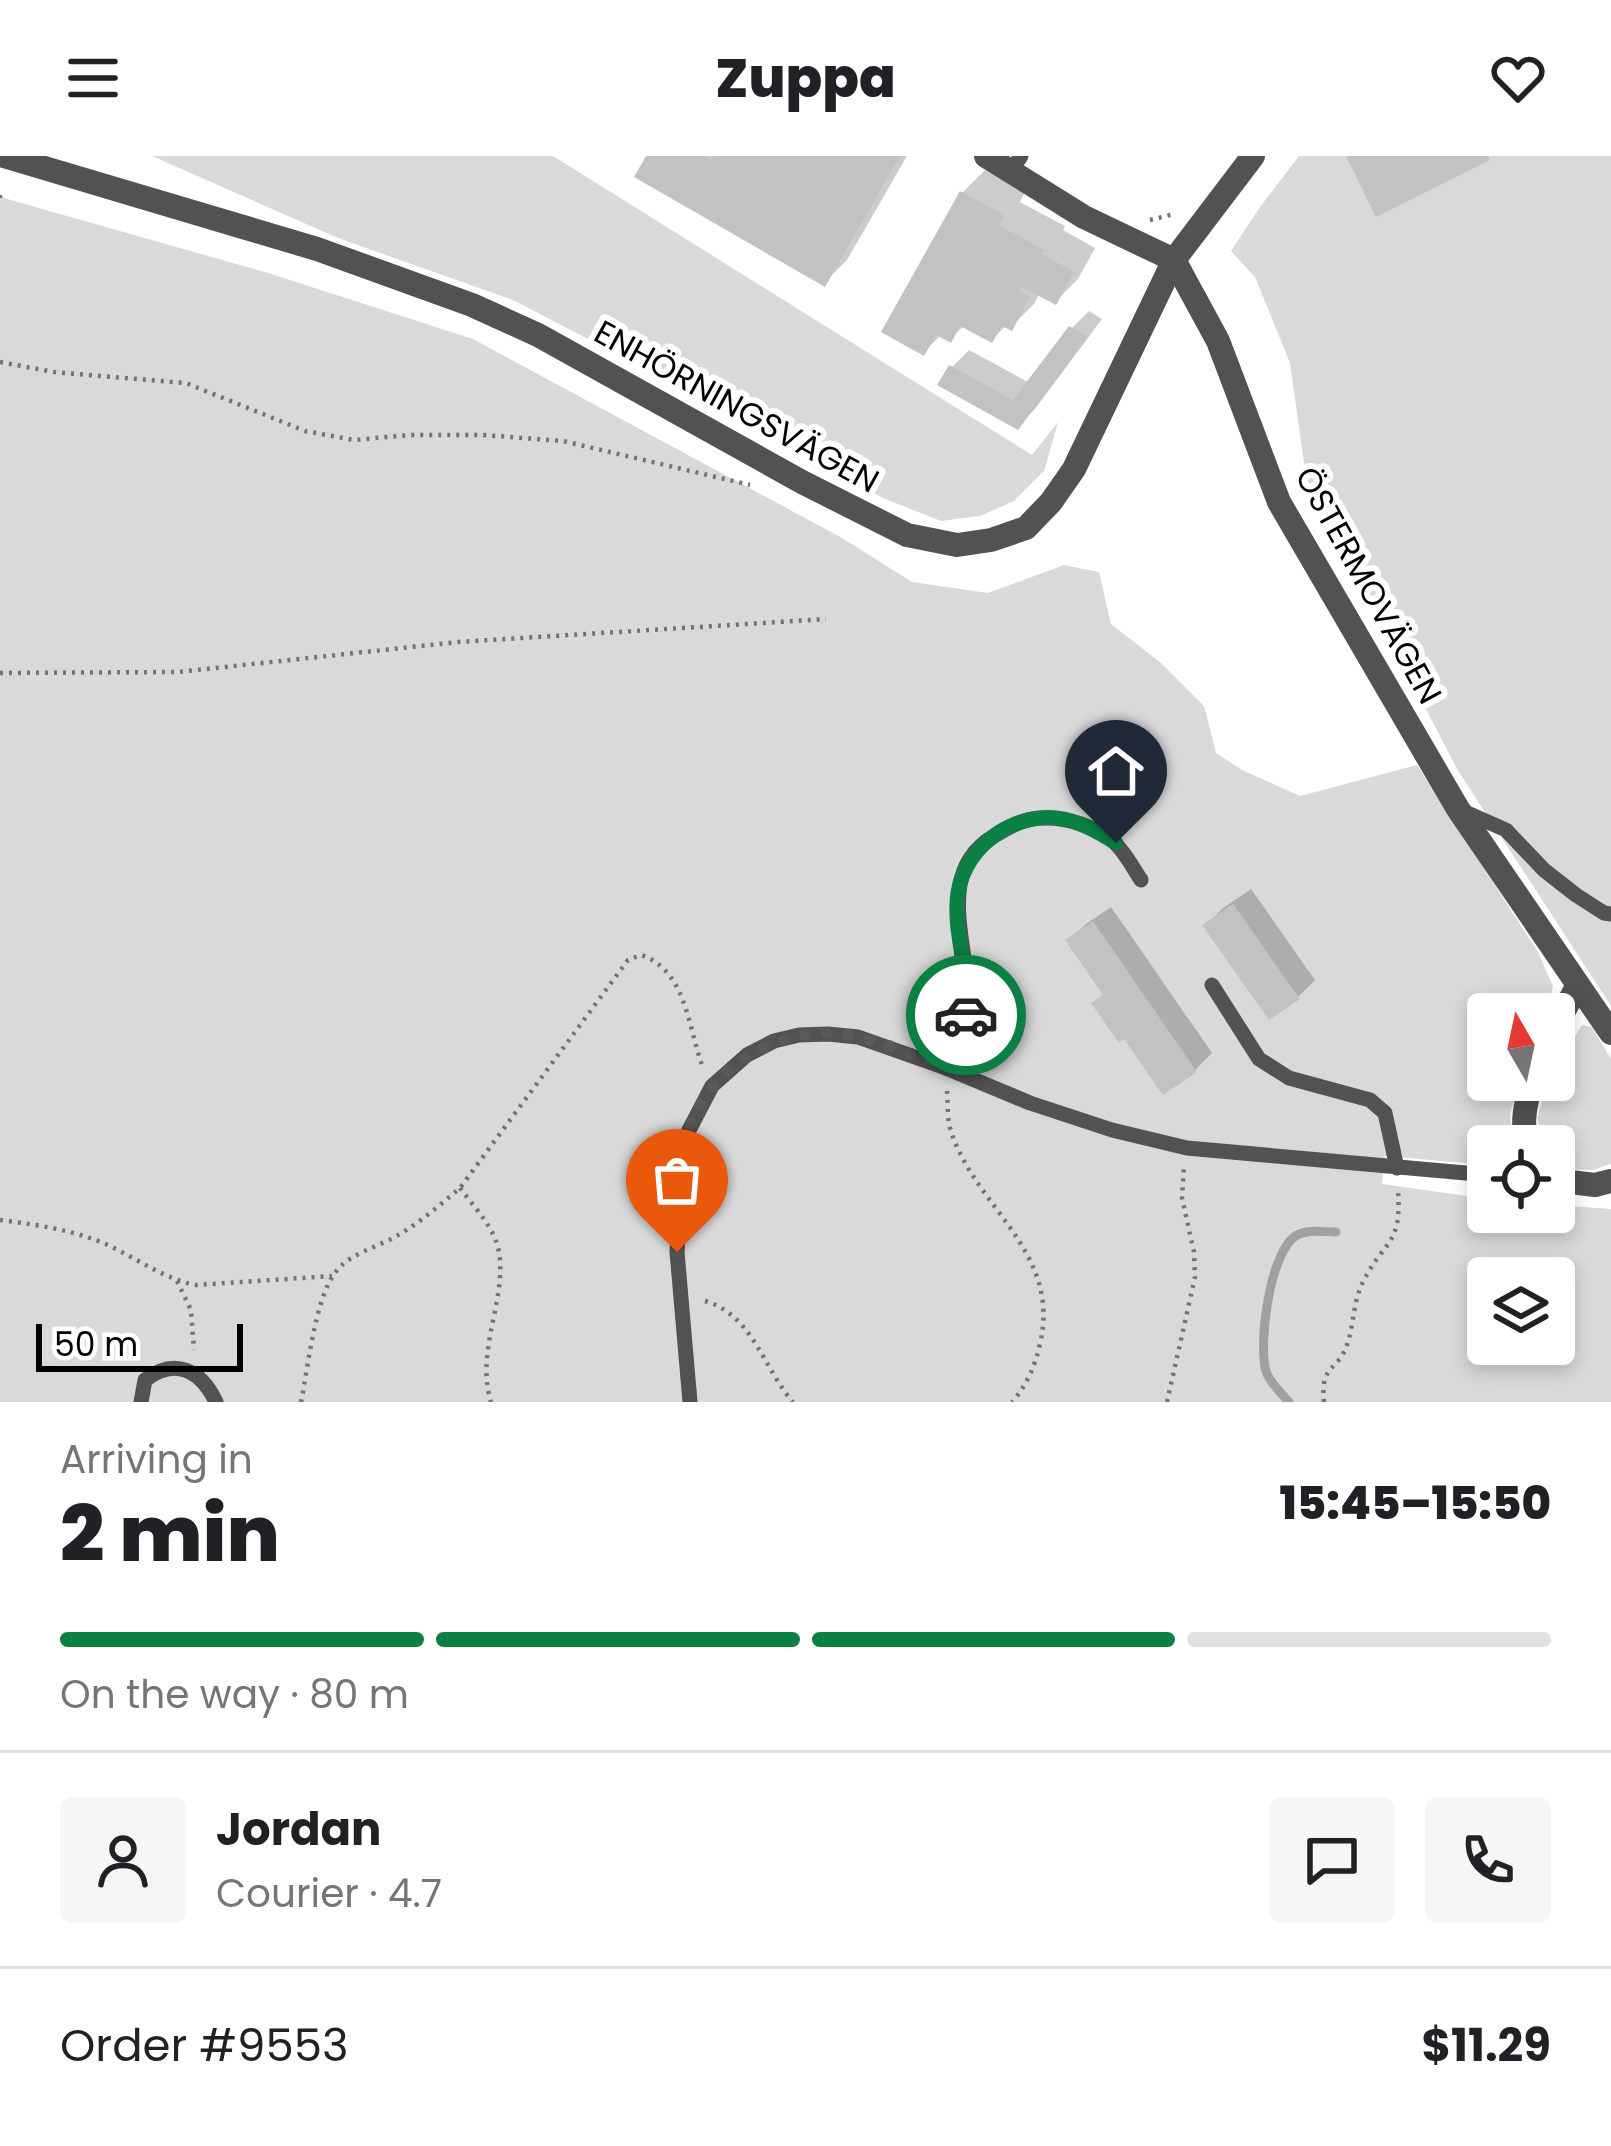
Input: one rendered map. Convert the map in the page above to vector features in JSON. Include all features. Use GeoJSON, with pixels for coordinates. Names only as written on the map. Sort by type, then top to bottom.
{"type":"FeatureCollection","features":[{"type":"Feature","properties":{"kind":"street","name":"ENHÖRNINGSVÄGEN"},"geometry":{"type":"LineString","coordinates":[[4,156],[317,249],[472,305],[538,335],[907,535],[957,545],[1026,528],[1051,502],[1074,470],[1174,260],[1253,156]]}},
{"type":"Feature","properties":{"kind":"street"},"geometry":{"type":"LineString","coordinates":[[986,156],[1016,164],[1084,217],[1174,260]]}},
{"type":"Feature","properties":{"kind":"street","name":"ÖSTERMOVÄGEN"},"geometry":{"type":"LineString","coordinates":[[1174,260],[1218,341],[1279,502],[1458,809],[1611,1033]]}},
{"type":"Feature","properties":{"kind":"street"},"geometry":{"type":"LineString","coordinates":[[1574,993],[1579,985]]}},
{"type":"Feature","properties":{"kind":"street"},"geometry":{"type":"LineString","coordinates":[[1575,1183],[1611,1181]]}},
{"type":"Feature","properties":{"kind":"lane"},"geometry":{"type":"LineString","coordinates":[[1458,809],[1506,830],[1544,870],[1611,914]]}},
{"type":"Feature","properties":{"kind":"lane"},"geometry":{"type":"LineString","coordinates":[[946,1067],[961,1038],[967,1008],[958,889],[968,864],[987,840],[1013,824],[1040,817],[1066,820],[1116,843],[1141,880]]}},
{"type":"Feature","properties":{"kind":"lane"},"geometry":{"type":"LineString","coordinates":[[1212,985],[1258,1059],[1289,1078],[1370,1100],[1385,1113],[1397,1168]]}},
{"type":"Feature","properties":{"kind":"lane"},"geometry":{"type":"LineString","coordinates":[[690,1402],[677,1252],[687,1134],[712,1086],[747,1055],[774,1041],[799,1035],[858,1037],[1030,1103],[1187,1148],[1467,1173]]}},
{"type":"Feature","properties":{"kind":"lane"},"geometry":{"type":"LineString","coordinates":[[141,1402],[145,1380],[174,1367],[194,1373],[216,1402]]}},
{"type":"Feature","properties":{"kind":"path"},"geometry":{"type":"LineString","coordinates":[[0,195],[0,204]]}},
{"type":"Feature","properties":{"kind":"path"},"geometry":{"type":"LineString","coordinates":[[1146,221],[1185,211],[1202,223]]}},
{"type":"Feature","properties":{"kind":"path"},"geometry":{"type":"LineString","coordinates":[[0,362],[54,372],[186,383],[305,431],[354,440],[483,435],[563,441],[761,488]]}},
{"type":"Feature","properties":{"kind":"path"},"geometry":{"type":"LineString","coordinates":[[0,673],[178,672],[458,642],[826,619]]}},
{"type":"Feature","properties":{"kind":"path"},"geometry":{"type":"LineString","coordinates":[[301,1402],[323,1297],[332,1276],[344,1263],[431,1213],[460,1188],[628,960],[641,955],[657,960],[670,974],[684,1001],[712,1086]]}},
{"type":"Feature","properties":{"kind":"path"},"geometry":{"type":"LineString","coordinates":[[946,1067],[949,1124],[959,1151],[1024,1246],[1044,1297],[1036,1363],[1012,1402]]}},
{"type":"Feature","properties":{"kind":"path"},"geometry":{"type":"LineString","coordinates":[[1167,1402],[1195,1277],[1182,1198],[1187,1148]]}},
{"type":"Feature","properties":{"kind":"path"},"geometry":{"type":"LineString","coordinates":[[1324,1402],[1325,1372],[1346,1350],[1362,1282],[1395,1236],[1400,1215],[1397,1168]]}},
{"type":"Feature","properties":{"kind":"path"},"geometry":{"type":"LineString","coordinates":[[460,1188],[488,1225],[499,1251],[486,1352],[491,1402]]}},
{"type":"Feature","properties":{"kind":"path"},"geometry":{"type":"LineString","coordinates":[[0,1220],[63,1229],[107,1245],[177,1281],[196,1285],[332,1276]]}},
{"type":"Feature","properties":{"kind":"path"},"geometry":{"type":"LineString","coordinates":[[177,1281],[191,1310],[194,1373]]}},
{"type":"Feature","properties":{"kind":"path"},"geometry":{"type":"LineString","coordinates":[[682,1297],[711,1302],[729,1312],[752,1336],[793,1402]]}},
{"type":"Feature","properties":{"kind":"shaded area"},"geometry":{"type":"Polygon","coordinates":[[[152,156],[553,156],[1032,455],[1058,422],[1044,471],[1014,501],[980,516],[941,521],[883,498],[513,300],[338,238],[152,156]]]}},
{"type":"Feature","properties":{"kind":"shaded area"},"geometry":{"type":"Polygon","coordinates":[[[1299,156],[1611,156],[1611,1006],[1457,769],[1306,477],[1290,363],[1255,277],[1231,251],[1299,156]]]}},
{"type":"Feature","properties":{"kind":"shaded area"},"geometry":{"type":"Polygon","coordinates":[[[0,197],[268,273],[473,339],[842,538],[912,582],[988,593],[1064,565],[1099,572],[1111,624],[1161,663],[1204,706],[1216,753],[1300,796],[1417,765],[1538,952],[1553,986],[1552,993],[1467,993],[1467,1101],[1514,1101],[1511,1125],[1467,1125],[1467,1163],[1385,1156],[1382,1184],[1467,1196],[1467,1233],[1575,1233],[1575,1206],[1611,1209],[1611,1402],[0,1402],[0,197]]]}},
{"type":"Feature","properties":{"kind":"shaded area"},"geometry":{"type":"Polygon","coordinates":[[[1582,1025],[1592,1027],[1611,1059],[1611,1164],[1593,1170],[1575,1169],[1575,1125],[1539,1125],[1537,1118],[1542,1101],[1575,1101],[1575,1037],[1582,1025]]]}},
{"type":"Feature","properties":{"kind":"building"},"geometry":{"type":"Polygon","coordinates":[[[646,156],[705,156],[711,160],[713,156],[900,156],[825,287],[634,177],[646,156]]]}},
{"type":"Feature","properties":{"kind":"building"},"geometry":{"type":"Polygon","coordinates":[[[1346,156],[1488,156],[1490,160],[1376,217],[1346,156]]]}},
{"type":"Feature","properties":{"kind":"building"},"geometry":{"type":"Polygon","coordinates":[[[960,191],[1004,215],[999,225],[1074,272],[1056,305],[1022,287],[1019,291],[1030,297],[1012,331],[1002,326],[992,343],[960,326],[951,343],[936,335],[924,356],[881,332],[960,191]]]}},
{"type":"Feature","properties":{"kind":"building"},"geometry":{"type":"Polygon","coordinates":[[[1069,326],[1088,337],[1018,430],[937,385],[949,365],[1013,400],[1069,326]]]}},
{"type":"Feature","properties":{"kind":"building"},"geometry":{"type":"Polygon","coordinates":[[[1233,904],[1300,999],[1269,1020],[1202,925],[1233,904]]]}},
{"type":"Feature","properties":{"kind":"building"},"geometry":{"type":"Polygon","coordinates":[[[1093,921],[1197,1072],[1163,1095],[1124,1039],[1119,1043],[1091,1003],[1103,995],[1065,940],[1093,921]]]}},
{"type":"Feature","properties":{"kind":"waterway"},"geometry":{"type":"LineString","coordinates":[[1289,1402],[1270,1379],[1264,1358],[1273,1277],[1297,1235],[1336,1232]]}},
{"type":"Feature","properties":{"kind":"way so far"},"geometry":{"type":"LineString","coordinates":[[677,1252],[687,1134],[712,1086],[747,1055],[774,1041],[829,1034],[858,1037],[946,1067],[966,1015]]}},
{"type":"Feature","properties":{"kind":"route"},"geometry":{"type":"LineString","coordinates":[[966,1015],[958,889],[968,864],[987,840],[1013,824],[1040,817],[1066,820],[1116,843]]}}]}
